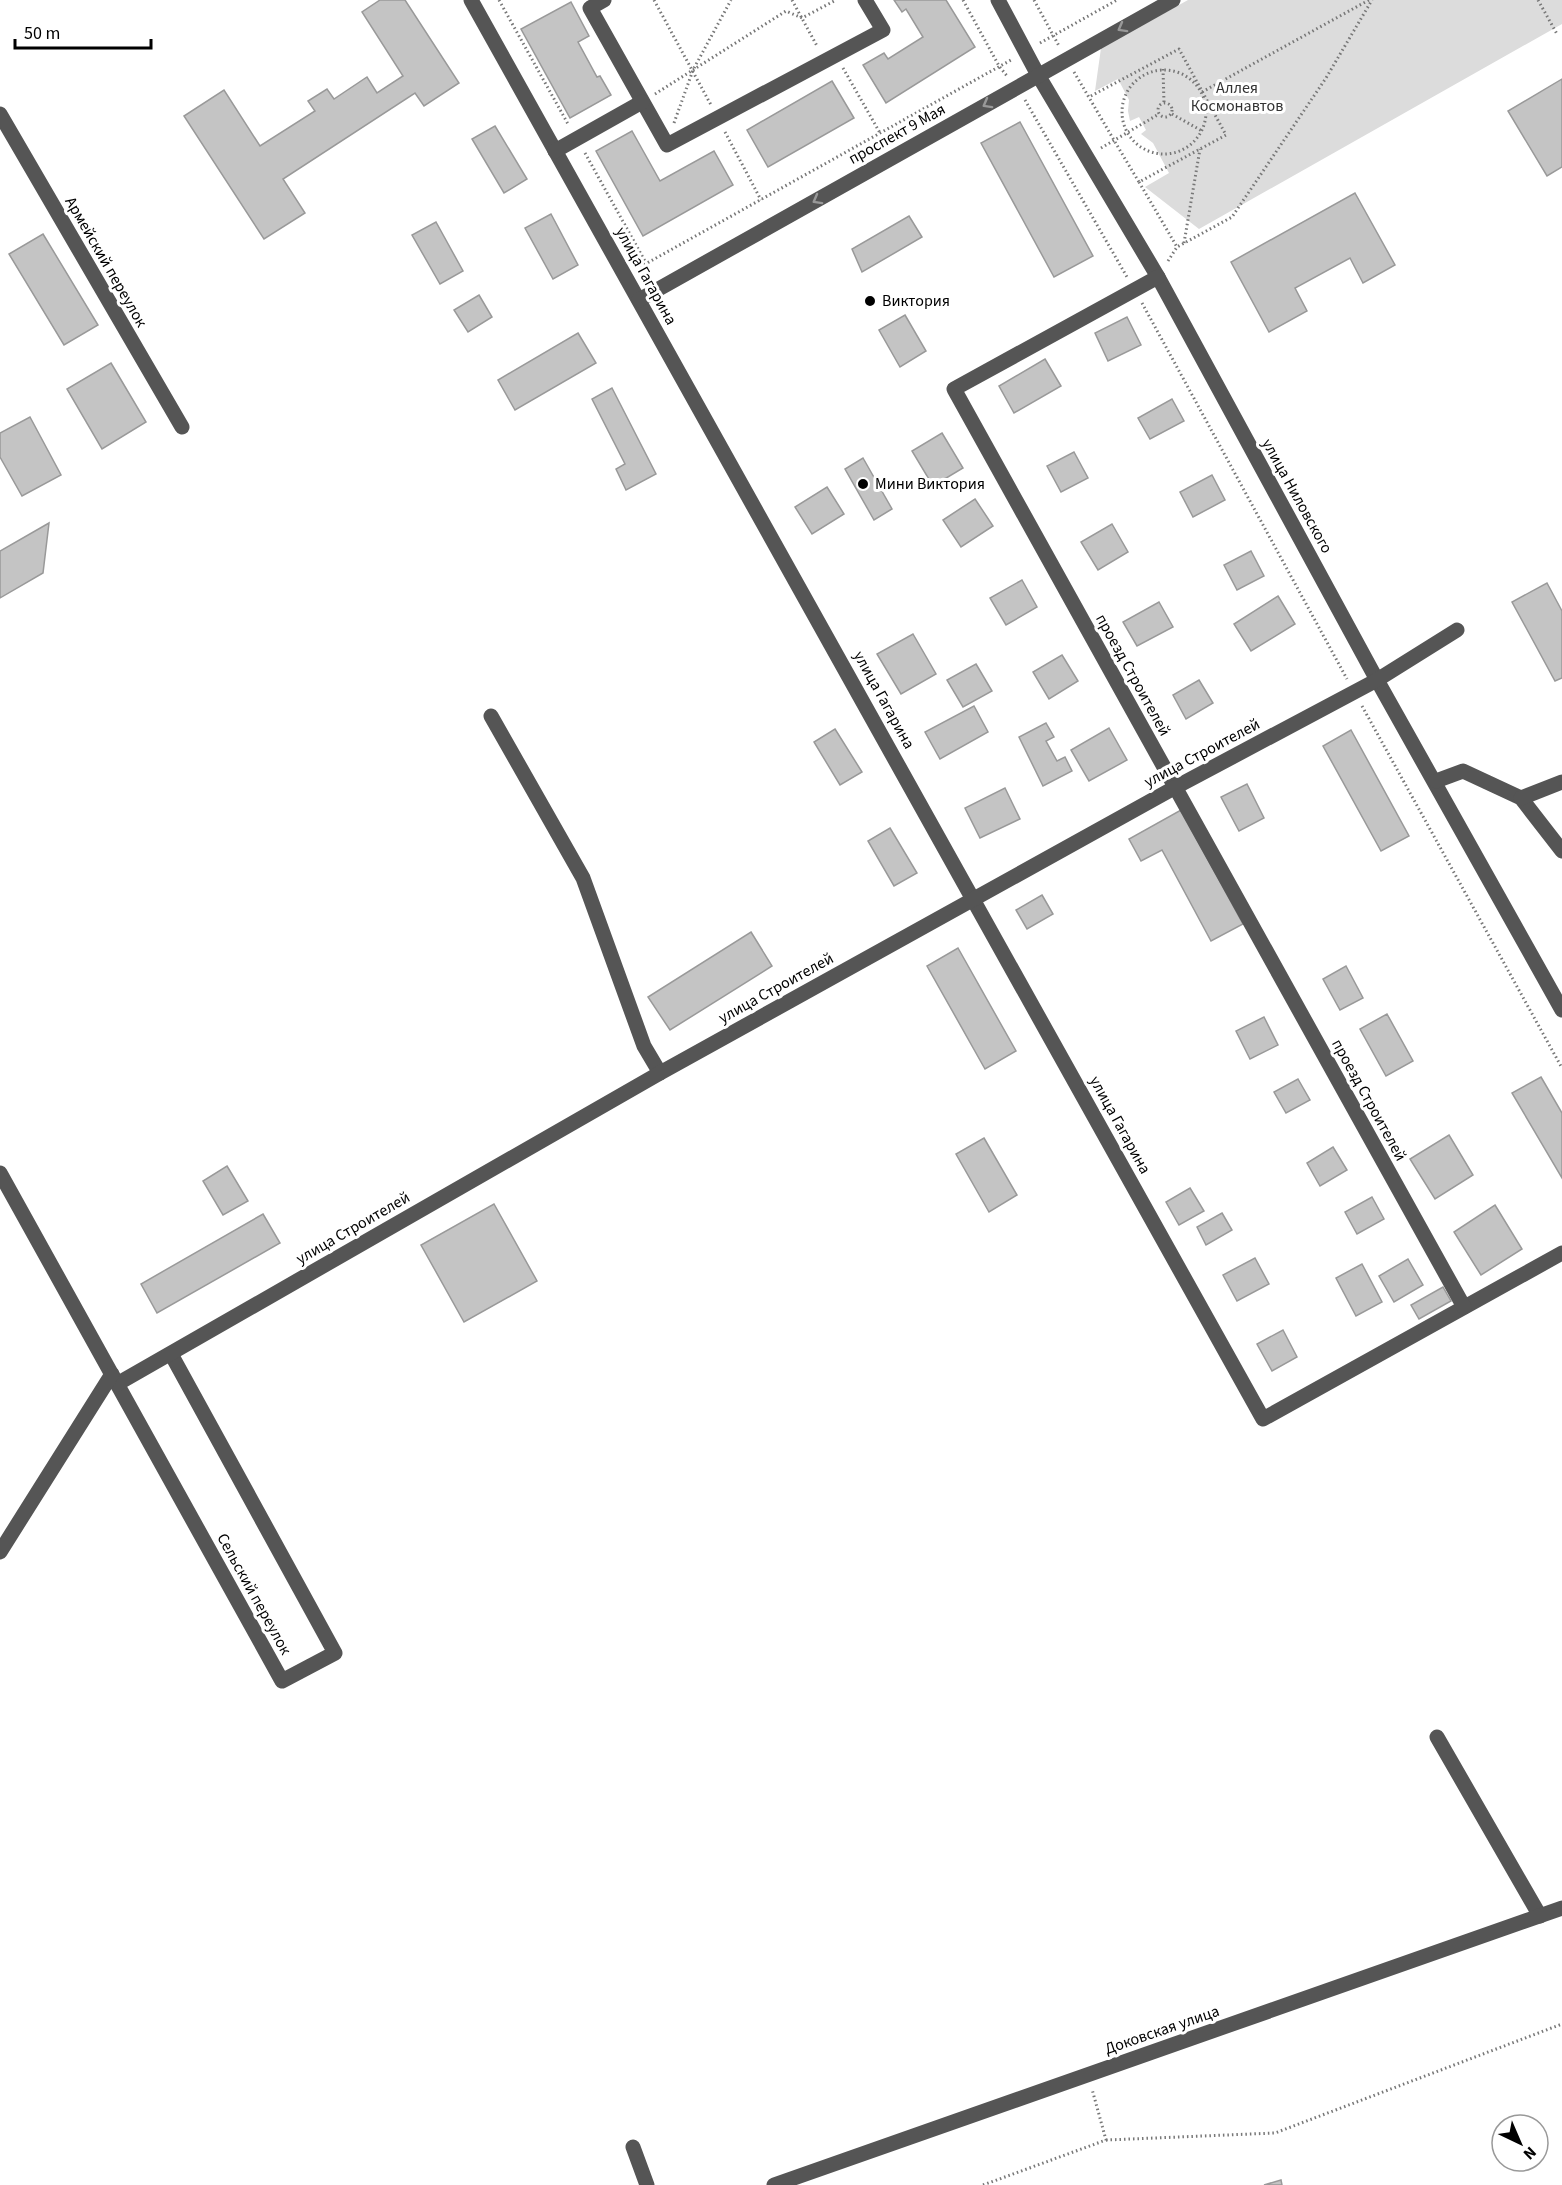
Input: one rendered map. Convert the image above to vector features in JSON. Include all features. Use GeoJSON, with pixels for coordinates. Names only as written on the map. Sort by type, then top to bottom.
{"type":"FeatureCollection","features":[{"type":"Feature","properties":{"kind":"street","name":"улица Гагарина"},"geometry":{"type":"LineString","coordinates":[[471,0],[1263,1419],[1464,1307]]}},
{"type":"Feature","properties":{"kind":"street"},"geometry":{"type":"LineString","coordinates":[[604,0],[590,8],[667,145],[883,30],[865,0]]}},
{"type":"Feature","properties":{"kind":"street","name":"улица Ниловского"},"geometry":{"type":"LineString","coordinates":[[998,0],[1038,75],[1158,277],[1377,680],[1436,781],[1562,1010]]}},
{"type":"Feature","properties":{"kind":"street","name":"проспект 9 Мая"},"geometry":{"type":"LineString","coordinates":[[639,300],[1173,0]]}},
{"type":"Feature","properties":{"kind":"street"},"geometry":{"type":"LineString","coordinates":[[555,150],[642,102]]}},
{"type":"Feature","properties":{"kind":"street","name":"Армейский переулок"},"geometry":{"type":"LineString","coordinates":[[0,114],[182,428]]}},
{"type":"Feature","properties":{"kind":"street","name":"проезд Строителей"},"geometry":{"type":"LineString","coordinates":[[1158,277],[954,389],[1464,1307]]}},
{"type":"Feature","properties":{"kind":"street","name":"улица Строителей"},"geometry":{"type":"LineString","coordinates":[[114,1379],[171,1354],[660,1073],[1174,788],[1377,680],[1456,630]]}},
{"type":"Feature","properties":{"kind":"street"},"geometry":{"type":"LineString","coordinates":[[491,716],[583,878],[644,1046],[660,1073]]}},
{"type":"Feature","properties":{"kind":"street"},"geometry":{"type":"LineString","coordinates":[[1436,781],[1463,771],[1521,798],[1562,851]]}},
{"type":"Feature","properties":{"kind":"street"},"geometry":{"type":"LineString","coordinates":[[1521,798],[1562,782]]}},
{"type":"Feature","properties":{"kind":"street","name":"Сельский переулок"},"geometry":{"type":"LineString","coordinates":[[0,1173],[282,1681],[335,1653],[171,1354]]}},
{"type":"Feature","properties":{"kind":"street"},"geometry":{"type":"LineString","coordinates":[[1464,1307],[1562,1253]]}},
{"type":"Feature","properties":{"kind":"street"},"geometry":{"type":"LineString","coordinates":[[0,1552],[114,1379]]}},
{"type":"Feature","properties":{"kind":"street"},"geometry":{"type":"LineString","coordinates":[[1437,1737],[1540,1916]]}},
{"type":"Feature","properties":{"kind":"street","name":"Доковская улица"},"geometry":{"type":"LineString","coordinates":[[774,2185],[1562,1908]]}},
{"type":"Feature","properties":{"kind":"street"},"geometry":{"type":"LineString","coordinates":[[633,2147],[647,2185]]}},
{"type":"Feature","properties":{"kind":"path"},"geometry":{"type":"LineString","coordinates":[[654,0],[715,112]]}},
{"type":"Feature","properties":{"kind":"path"},"geometry":{"type":"LineString","coordinates":[[667,145],[693,70],[732,0]]}},
{"type":"Feature","properties":{"kind":"path"},"geometry":{"type":"LineString","coordinates":[[642,102],[786,11],[802,18],[836,0]]}},
{"type":"Feature","properties":{"kind":"path"},"geometry":{"type":"LineString","coordinates":[[963,0],[999,66],[1017,87],[1135,290],[1562,1068]]}},
{"type":"Feature","properties":{"kind":"path"},"geometry":{"type":"LineString","coordinates":[[1034,0],[1177,247]]}},
{"type":"Feature","properties":{"kind":"path"},"geometry":{"type":"LineString","coordinates":[[625,275],[1117,0]]}},
{"type":"Feature","properties":{"kind":"path"},"geometry":{"type":"LineString","coordinates":[[1202,92],[1370,0]]}},
{"type":"Feature","properties":{"kind":"path"},"geometry":{"type":"LineString","coordinates":[[1158,277],[1177,247],[1232,217],[1326,78],[1370,0]]}},
{"type":"Feature","properties":{"kind":"path"},"geometry":{"type":"LineString","coordinates":[[1538,0],[1557,34]]}},
{"type":"Feature","properties":{"kind":"path"},"geometry":{"type":"LineString","coordinates":[[1089,98],[1179,49],[1226,135],[1139,182]]}},
{"type":"Feature","properties":{"kind":"path"},"geometry":{"type":"LineString","coordinates":[[1142,69],[1145,74]]}},
{"type":"Feature","properties":{"kind":"path"},"geometry":{"type":"LineString","coordinates":[[1163,69],[1164,103]]}},
{"type":"Feature","properties":{"kind":"path"},"geometry":{"type":"LineString","coordinates":[[1163,69],[1186,75],[1202,92],[1206,105],[1202,131],[1184,150],[1158,155],[1134,144],[1126,134],[1121,120],[1126,91],[1145,74],[1163,69]]}},
{"type":"Feature","properties":{"kind":"path"},"geometry":{"type":"LineString","coordinates":[[1159,114],[1159,107],[1164,103]]}},
{"type":"Feature","properties":{"kind":"path"},"geometry":{"type":"LineString","coordinates":[[1164,103],[1172,107],[1172,114]]}},
{"type":"Feature","properties":{"kind":"path"},"geometry":{"type":"LineString","coordinates":[[1086,156],[1159,114]]}},
{"type":"Feature","properties":{"kind":"path"},"geometry":{"type":"LineString","coordinates":[[1159,114],[1165,118],[1172,114]]}},
{"type":"Feature","properties":{"kind":"path"},"geometry":{"type":"LineString","coordinates":[[1172,114],[1202,131]]}},
{"type":"Feature","properties":{"kind":"path"},"geometry":{"type":"LineString","coordinates":[[725,131],[761,200]]}},
{"type":"Feature","properties":{"kind":"path"},"geometry":{"type":"LineString","coordinates":[[1184,243],[1200,149]]}},
{"type":"Feature","properties":{"kind":"path"},"geometry":{"type":"LineString","coordinates":[[1184,150],[1186,156]]}},
{"type":"Feature","properties":{"kind":"path"},"geometry":{"type":"LineString","coordinates":[[983,2185],[1106,2140],[1275,2133],[1562,2024]]}},
{"type":"Feature","properties":{"kind":"path"},"geometry":{"type":"LineString","coordinates":[[1087,2075],[1106,2140]]}},
{"type":"Feature","properties":{"kind":"green space","name":"Аллея Космонавтов"},"geometry":{"type":"Polygon","coordinates":[[[1188,0],[1562,0],[1562,24],[1199,229],[1145,187],[1169,173],[1153,143],[1141,134],[1146,130],[1139,117],[1130,121],[1129,100],[1118,79],[1095,91],[1101,48],[1188,0]]]}},
{"type":"Feature","properties":{"kind":"building"},"geometry":{"type":"Polygon","coordinates":[[[380,0],[405,0],[459,83],[424,106],[415,93],[283,179],[305,213],[264,239],[184,116],[224,90],[260,146],[315,111],[308,101],[327,89],[334,99],[367,77],[377,93],[403,76],[362,12],[380,0]]]}},
{"type":"Feature","properties":{"kind":"building"},"geometry":{"type":"Polygon","coordinates":[[[894,0],[946,0],[975,47],[886,103],[863,65],[884,53],[888,59],[923,37],[906,9],[902,12],[894,0]]]}},
{"type":"Feature","properties":{"kind":"building"},"geometry":{"type":"Polygon","coordinates":[[[571,2],[589,36],[578,42],[597,77],[600,76],[611,95],[570,118],[521,29],[571,2]]]}},
{"type":"Feature","properties":{"kind":"building"},"geometry":{"type":"Polygon","coordinates":[[[1562,79],[1562,167],[1547,176],[1508,111],[1562,79]]]}},
{"type":"Feature","properties":{"kind":"building"},"geometry":{"type":"Polygon","coordinates":[[[832,81],[854,118],[768,167],[747,130],[832,81]]]}},
{"type":"Feature","properties":{"kind":"building"},"geometry":{"type":"Polygon","coordinates":[[[1020,122],[1093,256],[1054,277],[981,143],[1020,122]]]}},
{"type":"Feature","properties":{"kind":"building"},"geometry":{"type":"Polygon","coordinates":[[[495,126],[527,179],[504,193],[472,139],[495,126]]]}},
{"type":"Feature","properties":{"kind":"building"},"geometry":{"type":"Polygon","coordinates":[[[632,131],[660,181],[714,151],[733,185],[643,236],[596,151],[632,131]]]}},
{"type":"Feature","properties":{"kind":"building"},"geometry":{"type":"Polygon","coordinates":[[[1355,193],[1395,265],[1363,283],[1350,258],[1295,288],[1307,311],[1269,332],[1231,262],[1355,193]]]}},
{"type":"Feature","properties":{"kind":"building"},"geometry":{"type":"Polygon","coordinates":[[[551,214],[578,265],[553,279],[525,228],[551,214]]]}},
{"type":"Feature","properties":{"kind":"building"},"geometry":{"type":"Polygon","coordinates":[[[909,216],[922,237],[862,272],[852,249],[909,216]]]}},
{"type":"Feature","properties":{"kind":"building"},"geometry":{"type":"Polygon","coordinates":[[[436,222],[463,271],[440,284],[412,235],[436,222]]]}},
{"type":"Feature","properties":{"kind":"building"},"geometry":{"type":"Polygon","coordinates":[[[43,234],[98,325],[64,345],[9,254],[43,234]]]}},
{"type":"Feature","properties":{"kind":"building"},"geometry":{"type":"Polygon","coordinates":[[[479,295],[492,317],[468,332],[454,310],[479,295]]]}},
{"type":"Feature","properties":{"kind":"building"},"geometry":{"type":"Polygon","coordinates":[[[905,315],[926,351],[900,367],[879,330],[905,315]]]}},
{"type":"Feature","properties":{"kind":"building"},"geometry":{"type":"Polygon","coordinates":[[[1127,317],[1141,345],[1108,361],[1095,333],[1127,317]]]}},
{"type":"Feature","properties":{"kind":"building"},"geometry":{"type":"Polygon","coordinates":[[[578,333],[596,363],[515,410],[498,380],[578,333]]]}},
{"type":"Feature","properties":{"kind":"building"},"geometry":{"type":"Polygon","coordinates":[[[1045,359],[1061,386],[1014,413],[999,386],[1045,359]]]}},
{"type":"Feature","properties":{"kind":"building"},"geometry":{"type":"Polygon","coordinates":[[[111,363],[146,422],[102,449],[67,389],[111,363]]]}},
{"type":"Feature","properties":{"kind":"building"},"geometry":{"type":"Polygon","coordinates":[[[612,388],[656,474],[626,490],[616,469],[625,464],[592,399],[612,388]]]}},
{"type":"Feature","properties":{"kind":"building"},"geometry":{"type":"Polygon","coordinates":[[[1172,399],[1184,421],[1150,439],[1138,418],[1172,399]]]}},
{"type":"Feature","properties":{"kind":"building"},"geometry":{"type":"Polygon","coordinates":[[[30,417],[61,475],[22,496],[0,457],[0,433],[30,417]]]}},
{"type":"Feature","properties":{"kind":"building"},"geometry":{"type":"Polygon","coordinates":[[[942,433],[963,468],[933,486],[912,451],[942,433]]]}},
{"type":"Feature","properties":{"kind":"building"},"geometry":{"type":"Polygon","coordinates":[[[1074,452],[1088,478],[1061,492],[1047,466],[1074,452]]]}},
{"type":"Feature","properties":{"kind":"building"},"geometry":{"type":"Polygon","coordinates":[[[863,458],[892,509],[874,520],[845,469],[863,458]]]}},
{"type":"Feature","properties":{"kind":"building"},"geometry":{"type":"Polygon","coordinates":[[[1212,475],[1225,500],[1193,517],[1180,492],[1212,475]]]}},
{"type":"Feature","properties":{"kind":"building"},"geometry":{"type":"Polygon","coordinates":[[[827,487],[844,514],[812,534],[795,507],[827,487]]]}},
{"type":"Feature","properties":{"kind":"building"},"geometry":{"type":"Polygon","coordinates":[[[975,499],[993,526],[961,547],[943,520],[975,499]]]}},
{"type":"Feature","properties":{"kind":"building"},"geometry":{"type":"Polygon","coordinates":[[[49,523],[43,573],[0,598],[0,551],[49,523]]]}},
{"type":"Feature","properties":{"kind":"building"},"geometry":{"type":"Polygon","coordinates":[[[1112,524],[1128,552],[1098,570],[1081,542],[1112,524]]]}},
{"type":"Feature","properties":{"kind":"building"},"geometry":{"type":"Polygon","coordinates":[[[1251,551],[1264,576],[1237,590],[1224,565],[1251,551]]]}},
{"type":"Feature","properties":{"kind":"building"},"geometry":{"type":"Polygon","coordinates":[[[1022,580],[1037,607],[1006,625],[990,598],[1022,580]]]}},
{"type":"Feature","properties":{"kind":"building"},"geometry":{"type":"Polygon","coordinates":[[[1547,583],[1562,611],[1562,678],[1555,681],[1512,602],[1547,583]]]}},
{"type":"Feature","properties":{"kind":"building"},"geometry":{"type":"Polygon","coordinates":[[[1278,596],[1295,624],[1251,651],[1234,624],[1278,596]]]}},
{"type":"Feature","properties":{"kind":"building"},"geometry":{"type":"Polygon","coordinates":[[[1159,602],[1173,627],[1137,646],[1123,622],[1159,602]]]}},
{"type":"Feature","properties":{"kind":"building"},"geometry":{"type":"Polygon","coordinates":[[[913,634],[936,674],[901,694],[877,654],[913,634]]]}},
{"type":"Feature","properties":{"kind":"building"},"geometry":{"type":"Polygon","coordinates":[[[1062,655],[1078,681],[1049,699],[1033,672],[1062,655]]]}},
{"type":"Feature","properties":{"kind":"building"},"geometry":{"type":"Polygon","coordinates":[[[976,664],[992,691],[963,707],[947,680],[976,664]]]}},
{"type":"Feature","properties":{"kind":"building"},"geometry":{"type":"Polygon","coordinates":[[[1199,680],[1213,703],[1186,719],[1173,695],[1199,680]]]}},
{"type":"Feature","properties":{"kind":"building"},"geometry":{"type":"Polygon","coordinates":[[[974,706],[988,732],[940,759],[925,732],[974,706]]]}},
{"type":"Feature","properties":{"kind":"building"},"geometry":{"type":"Polygon","coordinates":[[[1046,723],[1054,737],[1046,741],[1057,761],[1065,757],[1072,771],[1043,786],[1019,737],[1046,723]]]}},
{"type":"Feature","properties":{"kind":"building"},"geometry":{"type":"Polygon","coordinates":[[[1109,728],[1127,760],[1089,781],[1071,750],[1109,728]]]}},
{"type":"Feature","properties":{"kind":"building"},"geometry":{"type":"Polygon","coordinates":[[[835,729],[862,772],[840,785],[814,742],[835,729]]]}},
{"type":"Feature","properties":{"kind":"building"},"geometry":{"type":"Polygon","coordinates":[[[1351,730],[1409,836],[1381,851],[1323,746],[1351,730]]]}},
{"type":"Feature","properties":{"kind":"building"},"geometry":{"type":"Polygon","coordinates":[[[1247,784],[1264,818],[1239,831],[1221,797],[1247,784]]]}},
{"type":"Feature","properties":{"kind":"building"},"geometry":{"type":"Polygon","coordinates":[[[1005,788],[1020,819],[980,838],[965,808],[1005,788]]]}},
{"type":"Feature","properties":{"kind":"building"},"geometry":{"type":"Polygon","coordinates":[[[1181,810],[1243,924],[1211,941],[1162,850],[1141,861],[1129,839],[1181,810]]]}},
{"type":"Feature","properties":{"kind":"building"},"geometry":{"type":"Polygon","coordinates":[[[890,828],[917,873],[894,886],[868,841],[890,828]]]}},
{"type":"Feature","properties":{"kind":"building"},"geometry":{"type":"Polygon","coordinates":[[[1042,895],[1053,914],[1027,929],[1016,910],[1042,895]]]}},
{"type":"Feature","properties":{"kind":"building"},"geometry":{"type":"Polygon","coordinates":[[[751,932],[772,966],[670,1030],[648,997],[751,932]]]}},
{"type":"Feature","properties":{"kind":"building"},"geometry":{"type":"Polygon","coordinates":[[[958,948],[1016,1051],[985,1069],[927,966],[958,948]]]}},
{"type":"Feature","properties":{"kind":"building"},"geometry":{"type":"Polygon","coordinates":[[[1346,966],[1363,998],[1340,1010],[1323,979],[1346,966]]]}},
{"type":"Feature","properties":{"kind":"building"},"geometry":{"type":"Polygon","coordinates":[[[1387,1014],[1413,1061],[1386,1076],[1360,1029],[1387,1014]]]}},
{"type":"Feature","properties":{"kind":"building"},"geometry":{"type":"Polygon","coordinates":[[[1264,1017],[1278,1045],[1250,1059],[1236,1031],[1264,1017]]]}},
{"type":"Feature","properties":{"kind":"building"},"geometry":{"type":"Polygon","coordinates":[[[1541,1077],[1562,1113],[1562,1178],[1512,1093],[1541,1077]]]}},
{"type":"Feature","properties":{"kind":"building"},"geometry":{"type":"Polygon","coordinates":[[[1298,1079],[1310,1100],[1286,1113],[1274,1092],[1298,1079]]]}},
{"type":"Feature","properties":{"kind":"building"},"geometry":{"type":"Polygon","coordinates":[[[1449,1135],[1473,1175],[1435,1199],[1410,1159],[1449,1135]]]}},
{"type":"Feature","properties":{"kind":"building"},"geometry":{"type":"Polygon","coordinates":[[[984,1138],[1017,1195],[989,1212],[956,1154],[984,1138]]]}},
{"type":"Feature","properties":{"kind":"building"},"geometry":{"type":"Polygon","coordinates":[[[1333,1147],[1347,1170],[1320,1186],[1307,1163],[1333,1147]]]}},
{"type":"Feature","properties":{"kind":"building"},"geometry":{"type":"Polygon","coordinates":[[[227,1166],[248,1201],[223,1215],[203,1181],[227,1166]]]}},
{"type":"Feature","properties":{"kind":"building"},"geometry":{"type":"Polygon","coordinates":[[[1190,1188],[1204,1211],[1179,1225],[1166,1202],[1190,1188]]]}},
{"type":"Feature","properties":{"kind":"building"},"geometry":{"type":"Polygon","coordinates":[[[1372,1197],[1384,1219],[1357,1234],[1345,1212],[1372,1197]]]}},
{"type":"Feature","properties":{"kind":"building"},"geometry":{"type":"Polygon","coordinates":[[[494,1204],[537,1281],[464,1322],[421,1245],[494,1204]]]}},
{"type":"Feature","properties":{"kind":"building"},"geometry":{"type":"Polygon","coordinates":[[[1495,1205],[1522,1249],[1481,1275],[1454,1232],[1495,1205]]]}},
{"type":"Feature","properties":{"kind":"building"},"geometry":{"type":"Polygon","coordinates":[[[1222,1213],[1232,1230],[1206,1245],[1197,1227],[1222,1213]]]}},
{"type":"Feature","properties":{"kind":"building"},"geometry":{"type":"Polygon","coordinates":[[[263,1214],[280,1243],[157,1313],[141,1284],[263,1214]]]}},
{"type":"Feature","properties":{"kind":"building"},"geometry":{"type":"Polygon","coordinates":[[[1255,1258],[1269,1284],[1237,1301],[1223,1275],[1255,1258]]]}},
{"type":"Feature","properties":{"kind":"building"},"geometry":{"type":"Polygon","coordinates":[[[1408,1259],[1423,1285],[1394,1302],[1379,1276],[1408,1259]]]}},
{"type":"Feature","properties":{"kind":"building"},"geometry":{"type":"Polygon","coordinates":[[[1362,1264],[1382,1302],[1356,1316],[1336,1278],[1362,1264]]]}},
{"type":"Feature","properties":{"kind":"building"},"geometry":{"type":"Polygon","coordinates":[[[1443,1287],[1451,1301],[1419,1319],[1411,1305],[1443,1287]]]}},
{"type":"Feature","properties":{"kind":"building"},"geometry":{"type":"Polygon","coordinates":[[[1283,1330],[1297,1357],[1272,1371],[1257,1344],[1283,1330]]]}},
{"type":"Feature","properties":{"kind":"building"},"geometry":{"type":"Polygon","coordinates":[[[1281,2180],[1282,2185],[1264,2185],[1281,2180]]]}},
{"type":"Feature","properties":{"kind":"place","name":"Виктория"},"geometry":{"type":"Point","coordinates":[870,301]}},
{"type":"Feature","properties":{"kind":"place","name":"Мини Виктория"},"geometry":{"type":"Point","coordinates":[863,484]}}]}
